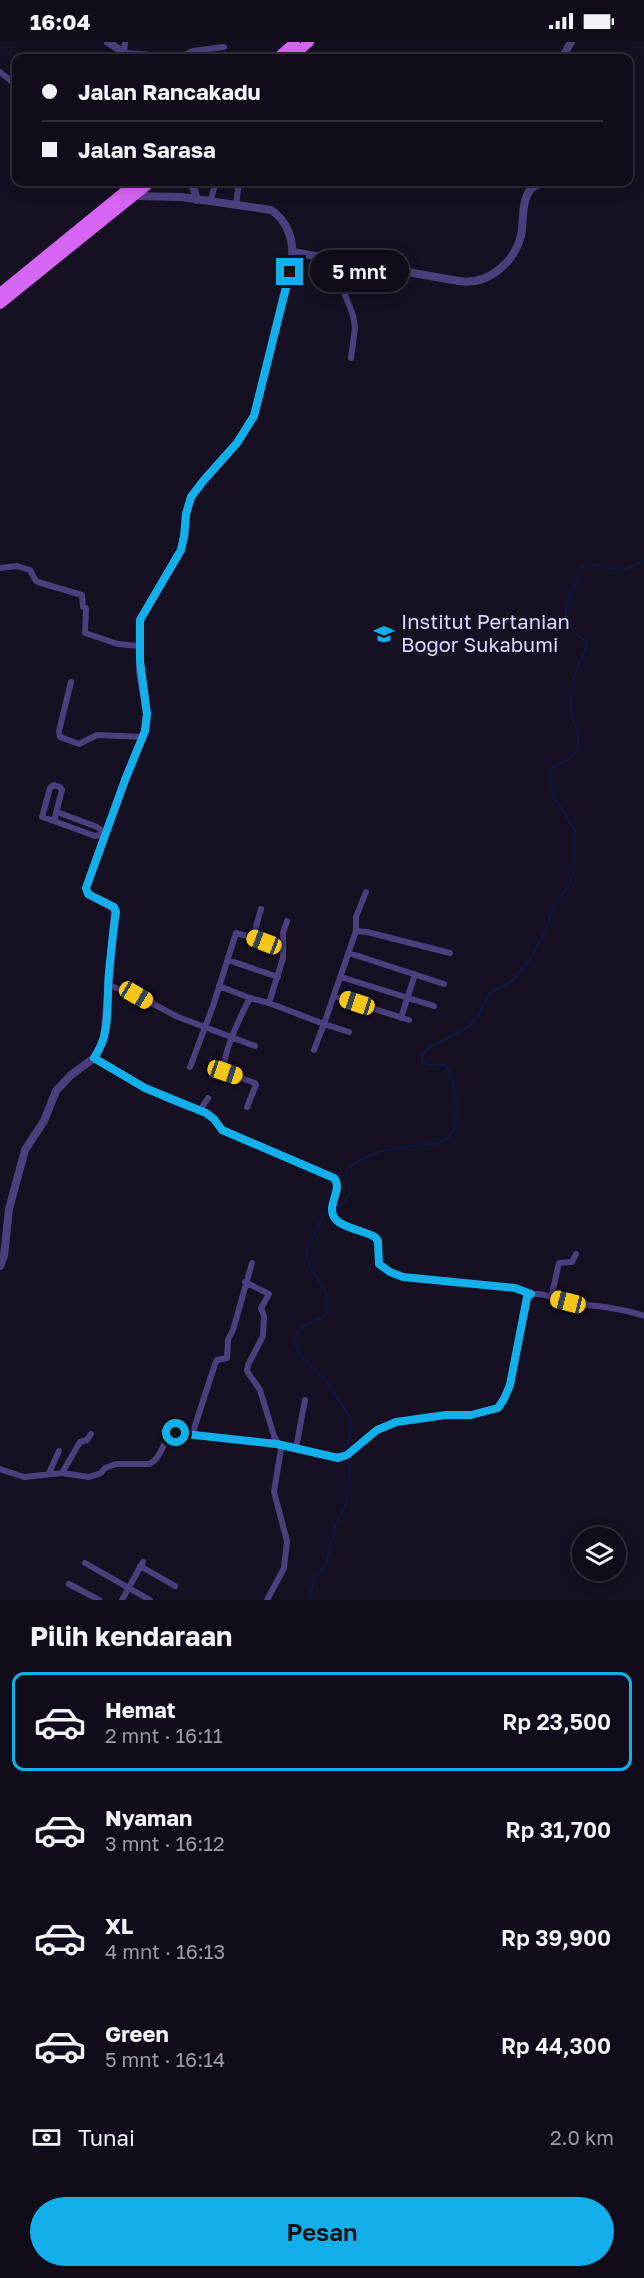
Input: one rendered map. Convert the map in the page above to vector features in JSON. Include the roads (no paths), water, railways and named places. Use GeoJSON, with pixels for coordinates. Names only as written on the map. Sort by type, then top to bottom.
{"type":"FeatureCollection","features":[{"type":"Feature","properties":{"kind":"main road"},"geometry":{"type":"LineString","coordinates":[[282,54],[295,42]]}},
{"type":"Feature","properties":{"kind":"main road"},"geometry":{"type":"LineString","coordinates":[[296,54],[309,42]]}},
{"type":"Feature","properties":{"kind":"main road"},"geometry":{"type":"LineString","coordinates":[[0,293],[131,186]]}},
{"type":"Feature","properties":{"kind":"main road"},"geometry":{"type":"LineString","coordinates":[[0,304],[146,186]]}},
{"type":"Feature","properties":{"kind":"street"},"geometry":{"type":"LineString","coordinates":[[108,42],[124,53],[135,54]]}},
{"type":"Feature","properties":{"kind":"street"},"geometry":{"type":"LineString","coordinates":[[124,53],[125,42]]}},
{"type":"Feature","properties":{"kind":"street"},"geometry":{"type":"LineString","coordinates":[[186,54],[224,47]]}},
{"type":"Feature","properties":{"kind":"street"},"geometry":{"type":"LineString","coordinates":[[0,72],[12,82]]}},
{"type":"Feature","properties":{"kind":"street"},"geometry":{"type":"LineString","coordinates":[[193,186],[197,200]]}},
{"type":"Feature","properties":{"kind":"street"},"geometry":{"type":"LineString","coordinates":[[210,202],[215,186]]}},
{"type":"Feature","properties":{"kind":"street"},"geometry":{"type":"LineString","coordinates":[[236,205],[238,186]]}},
{"type":"Feature","properties":{"kind":"street"},"geometry":{"type":"LineString","coordinates":[[293,252],[465,282],[482,280],[498,270],[515,251],[521,234],[527,195],[534,186]]}},
{"type":"Feature","properties":{"kind":"street"},"geometry":{"type":"LineString","coordinates":[[0,1266],[5,1250],[9,1209],[25,1150],[44,1121],[56,1091],[62,1083],[94,1058],[104,1040],[115,909],[92,897],[86,891],[125,780],[143,737],[147,714],[141,681],[140,620],[181,550],[191,497],[237,443],[254,416],[289,281],[293,252],[286,226],[277,214],[264,208],[169,195],[133,196]]}},
{"type":"Feature","properties":{"kind":"street"},"geometry":{"type":"LineString","coordinates":[[343,260],[342,287],[355,328],[351,358]]}},
{"type":"Feature","properties":{"kind":"street"},"geometry":{"type":"LineString","coordinates":[[0,568],[17,566],[30,570],[36,581],[40,583],[82,596],[83,607],[86,608],[85,633],[118,644],[139,646]]}},
{"type":"Feature","properties":{"kind":"street"},"geometry":{"type":"LineString","coordinates":[[71,682],[59,731],[60,737],[79,744],[97,735],[143,737]]}},
{"type":"Feature","properties":{"kind":"street"},"geometry":{"type":"LineString","coordinates":[[54,821],[62,789],[54,785],[50,788],[42,817],[94,836],[106,834]]}},
{"type":"Feature","properties":{"kind":"street"},"geometry":{"type":"LineString","coordinates":[[57,812],[97,827],[106,834]]}},
{"type":"Feature","properties":{"kind":"street"},"geometry":{"type":"LineString","coordinates":[[314,1050],[349,953],[356,931],[356,918],[366,892]]}},
{"type":"Feature","properties":{"kind":"street"},"geometry":{"type":"LineString","coordinates":[[253,937],[261,909]]}},
{"type":"Feature","properties":{"kind":"street"},"geometry":{"type":"LineString","coordinates":[[269,1003],[283,957],[283,933],[287,921]]}},
{"type":"Feature","properties":{"kind":"street"},"geometry":{"type":"LineString","coordinates":[[356,931],[450,953]]}},
{"type":"Feature","properties":{"kind":"street"},"geometry":{"type":"LineString","coordinates":[[190,1067],[236,933],[283,946]]}},
{"type":"Feature","properties":{"kind":"street"},"geometry":{"type":"LineString","coordinates":[[349,953],[444,984]]}},
{"type":"Feature","properties":{"kind":"street"},"geometry":{"type":"LineString","coordinates":[[228,960],[278,977]]}},
{"type":"Feature","properties":{"kind":"street"},"geometry":{"type":"LineString","coordinates":[[401,1018],[415,974]]}},
{"type":"Feature","properties":{"kind":"street"},"geometry":{"type":"LineString","coordinates":[[341,977],[434,1006]]}},
{"type":"Feature","properties":{"kind":"street"},"geometry":{"type":"LineString","coordinates":[[108,985],[136,995],[178,1017],[255,1046]]}},
{"type":"Feature","properties":{"kind":"street"},"geometry":{"type":"LineString","coordinates":[[219,986],[349,1032]]}},
{"type":"Feature","properties":{"kind":"street"},"geometry":{"type":"LineString","coordinates":[[334,996],[409,1020]]}},
{"type":"Feature","properties":{"kind":"street"},"geometry":{"type":"LineString","coordinates":[[247,1107],[255,1083],[225,1072],[224,1069],[232,1037],[250,998]]}},
{"type":"Feature","properties":{"kind":"street"},"geometry":{"type":"LineString","coordinates":[[94,1058],[145,1088],[211,1116],[222,1130],[336,1179],[332,1209],[334,1217],[340,1222],[375,1237],[378,1241],[379,1264],[390,1272],[409,1278],[515,1288],[551,1298],[626,1310],[644,1317]]}},
{"type":"Feature","properties":{"kind":"street"},"geometry":{"type":"LineString","coordinates":[[200,1110],[208,1098]]}},
{"type":"Feature","properties":{"kind":"street"},"geometry":{"type":"LineString","coordinates":[[551,1298],[560,1262],[572,1262],[576,1254]]}},
{"type":"Feature","properties":{"kind":"street"},"geometry":{"type":"LineString","coordinates":[[192,1435],[214,1364],[217,1360],[227,1358],[228,1340],[252,1263]]}},
{"type":"Feature","properties":{"kind":"street"},"geometry":{"type":"LineString","coordinates":[[245,1281],[269,1294],[261,1308],[264,1316],[263,1336],[247,1371],[260,1390],[282,1453],[274,1492],[287,1541],[284,1568],[267,1600]]}},
{"type":"Feature","properties":{"kind":"street"},"geometry":{"type":"LineString","coordinates":[[0,1469],[24,1477],[49,1473],[89,1476],[101,1473],[105,1468],[116,1464],[149,1464],[157,1459],[173,1434],[277,1444],[338,1458],[347,1455],[377,1430],[396,1422],[446,1415],[471,1415],[498,1408],[510,1385],[527,1297],[531,1294]]}},
{"type":"Feature","properties":{"kind":"street"},"geometry":{"type":"LineString","coordinates":[[296,1448],[305,1400]]}},
{"type":"Feature","properties":{"kind":"street"},"geometry":{"type":"LineString","coordinates":[[62,1473],[80,1442],[87,1440],[91,1434]]}},
{"type":"Feature","properties":{"kind":"street"},"geometry":{"type":"LineString","coordinates":[[49,1473],[59,1452]]}},
{"type":"Feature","properties":{"kind":"street"},"geometry":{"type":"LineString","coordinates":[[85,1563],[150,1600]]}},
{"type":"Feature","properties":{"kind":"street"},"geometry":{"type":"LineString","coordinates":[[122,1600],[142,1564],[175,1586]]}},
{"type":"Feature","properties":{"kind":"street"},"geometry":{"type":"LineString","coordinates":[[69,1584],[99,1600]]}},
{"type":"Feature","properties":{"kind":"waterway"},"geometry":{"type":"LineString","coordinates":[[334,1209],[344,1203],[350,1193],[346,1170],[371,1155],[442,1142],[454,1128],[455,1095],[446,1065],[427,1065],[422,1061],[422,1055],[430,1047],[468,1027],[478,1016],[489,993],[512,981],[530,959],[545,932],[553,907],[570,884],[575,865],[575,831],[551,791],[551,769],[572,756],[577,749],[578,737],[571,708],[572,689],[576,671],[588,645],[568,624],[567,603],[580,569],[588,563],[611,569],[623,569],[644,560]]}},
{"type":"Feature","properties":{"kind":"waterway"},"geometry":{"type":"LineString","coordinates":[[310,1600],[314,1579],[326,1564],[335,1527],[346,1505],[350,1470],[343,1452],[350,1436],[351,1419],[328,1383],[298,1353],[295,1343],[296,1334],[306,1324],[323,1318],[327,1307],[325,1290],[311,1268],[307,1250],[323,1216],[330,1212]]}},
{"type":"Feature","properties":{"kind":"place","name":"Institut Pertanian Bogor Sukabumi"},"geometry":{"type":"Point","coordinates":[384,634]}}]}
